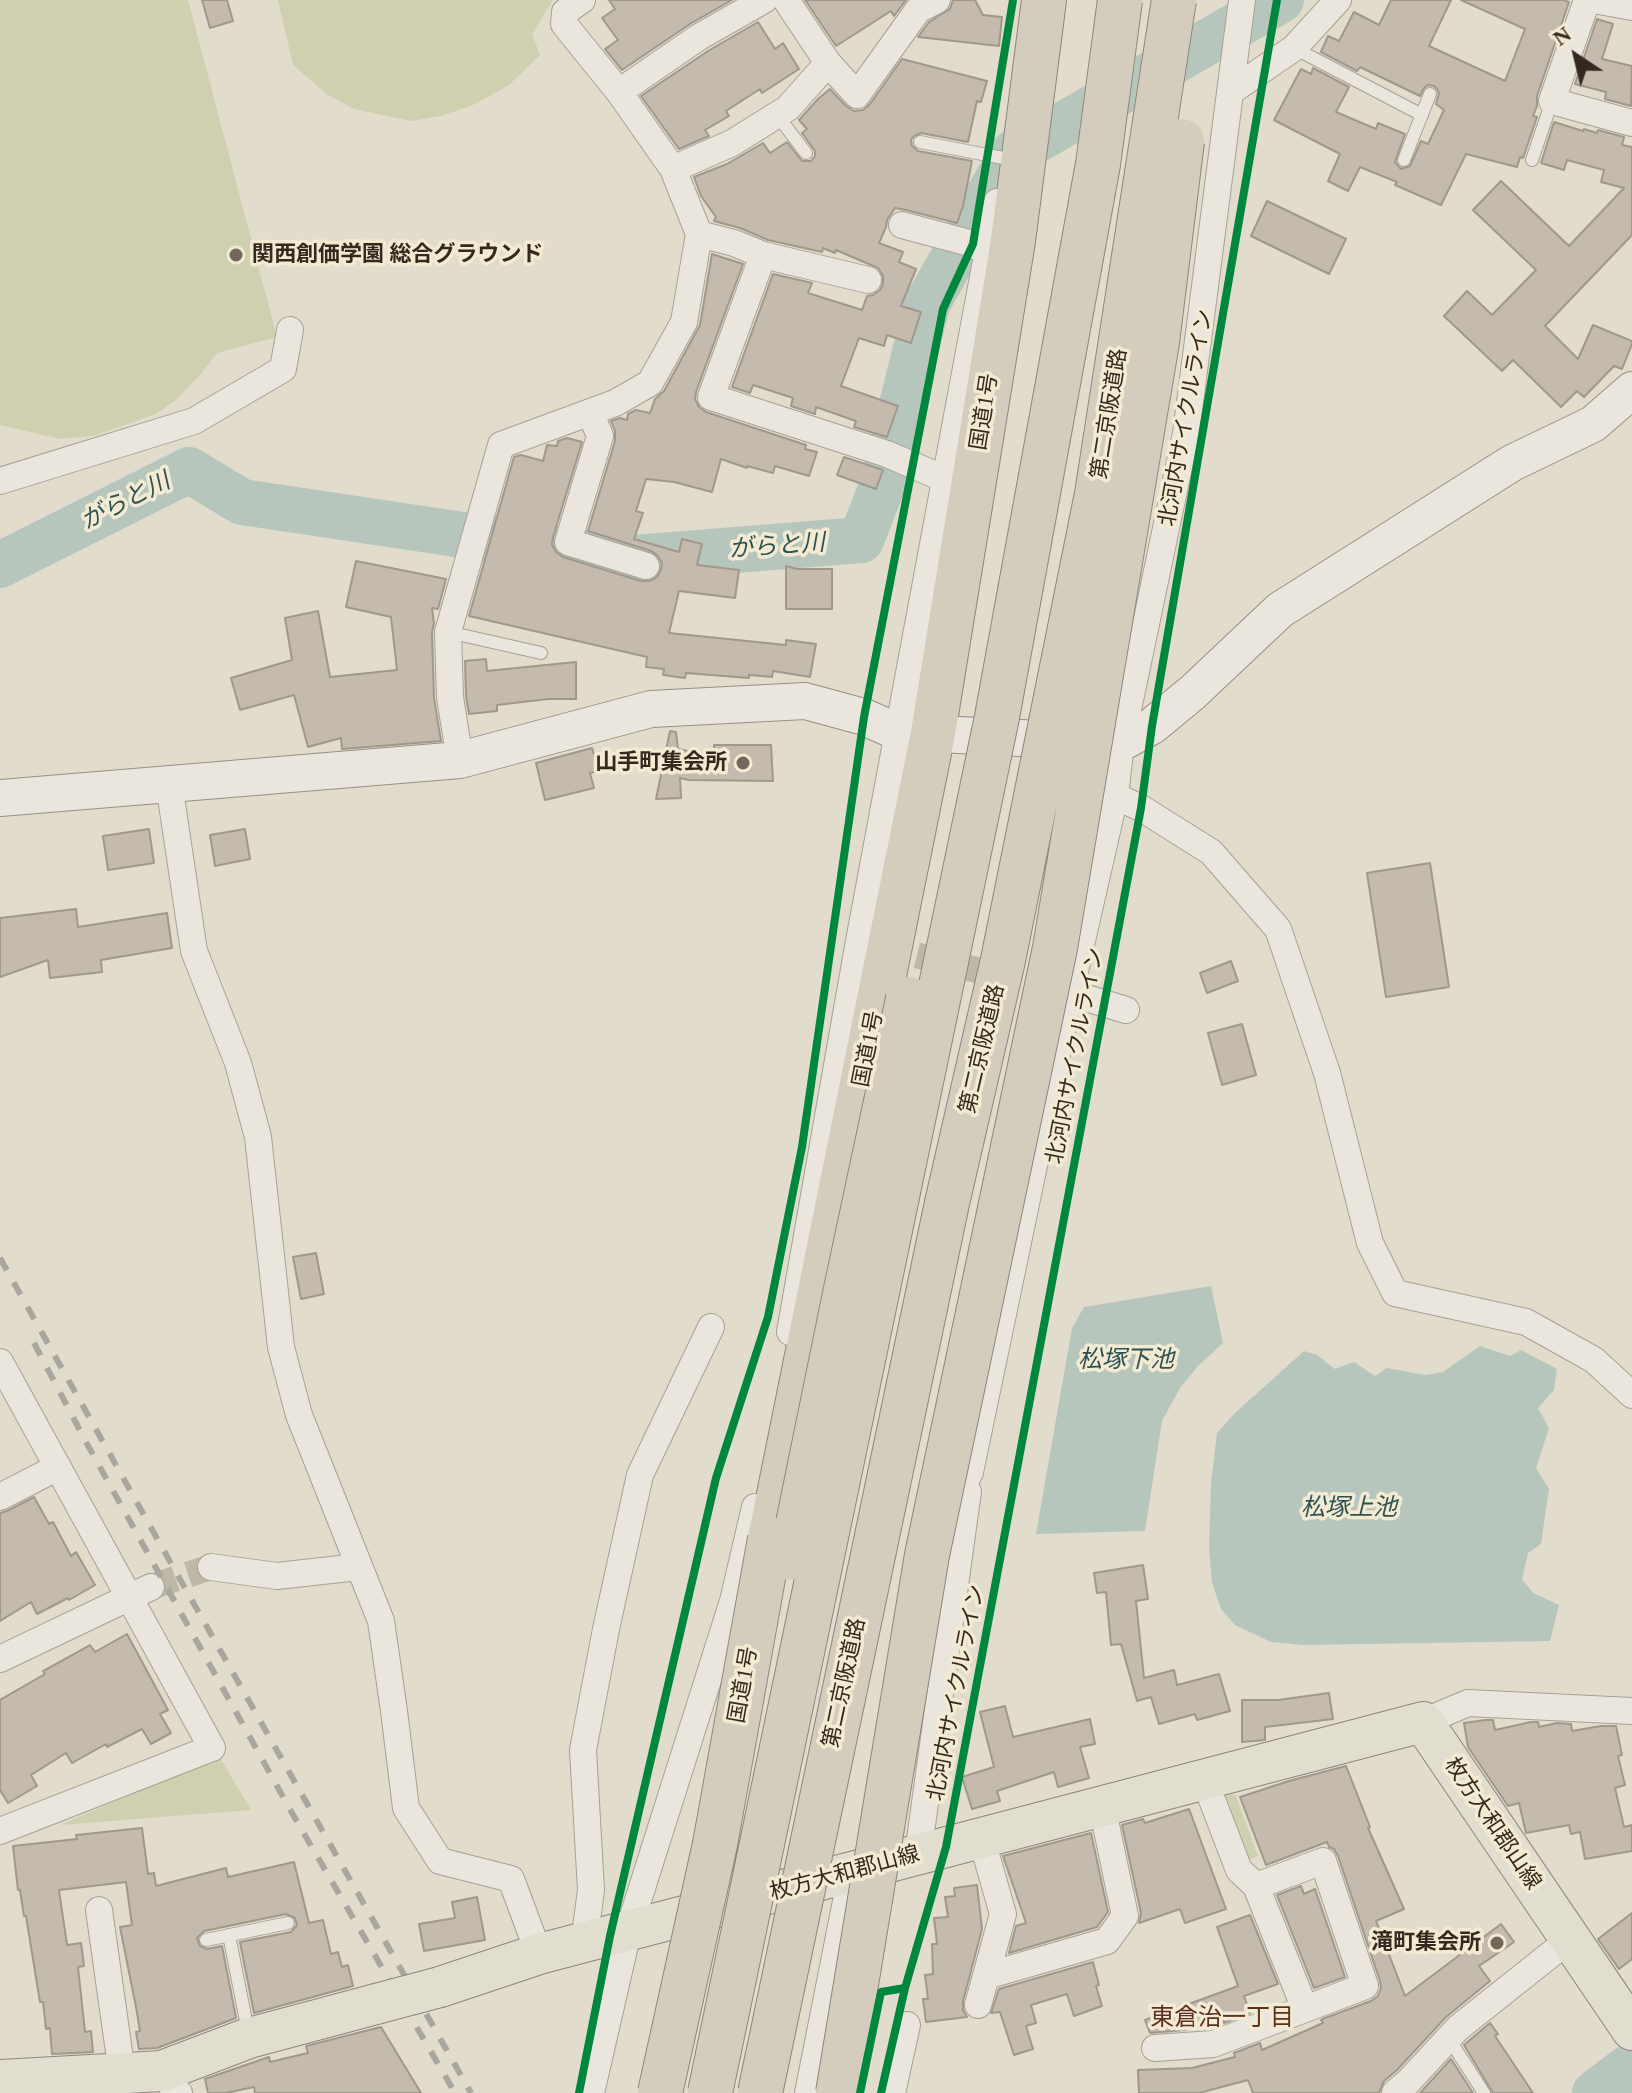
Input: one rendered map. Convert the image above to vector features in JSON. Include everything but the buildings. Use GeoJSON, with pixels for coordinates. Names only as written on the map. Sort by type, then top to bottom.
{"type":"FeatureCollection","features":[{"type":"Feature","properties":{"kind":"highway","name":"国道1号"},"geometry":{"type":"LineString","coordinates":[[660,2093],[715,1844],[1037,53],[1044,0]]}},
{"type":"Feature","properties":{"kind":"highway"},"geometry":{"type":"LineString","coordinates":[[710,2093],[994,732],[1098,164],[1120,0]]}},
{"type":"Feature","properties":{"kind":"highway","name":"第二京阪道路"},"geometry":{"type":"LineString","coordinates":[[760,2093],[947,1203],[1003,960],[1097,494],[1174,0]]}},
{"type":"Feature","properties":{"kind":"highway"},"geometry":{"type":"LineString","coordinates":[[838,2093],[927,1555],[1055,948],[1157,342],[1200,0]]}},
{"type":"Feature","properties":{"kind":"highway"},"geometry":{"type":"LineString","coordinates":[[679,2093],[845,1294],[974,696],[1041,482]]}},
{"type":"Feature","properties":{"kind":"highway"},"geometry":{"type":"LineString","coordinates":[[814,2093],[830,2017],[971,1199],[1032,959],[1051,723]]}},
{"type":"Feature","properties":{"kind":"main road","name":"枚方大和郡山線"},"geometry":{"type":"LineString","coordinates":[[0,2080],[122,2073],[170,2082],[249,2038],[440,1987],[539,1954],[1423,1722],[1632,2030]]}},
{"type":"Feature","properties":{"kind":"street"},"geometry":{"type":"LineString","coordinates":[[460,760],[450,697],[448,632],[501,445],[615,403],[650,383],[684,322],[699,234],[673,169],[619,92],[564,24],[565,12],[582,0]]}},
{"type":"Feature","properties":{"kind":"street"},"geometry":{"type":"LineString","coordinates":[[619,92],[699,37],[764,0]]}},
{"type":"Feature","properties":{"kind":"street"},"geometry":{"type":"LineString","coordinates":[[786,0],[828,63],[857,95],[918,10],[937,0]]}},
{"type":"Feature","properties":{"kind":"street"},"geometry":{"type":"LineString","coordinates":[[591,2093],[628,1932],[733,1601],[771,1441],[915,732],[945,479],[1000,247],[1003,158],[1025,0]]}},
{"type":"Feature","properties":{"kind":"street"},"geometry":{"type":"LineString","coordinates":[[918,1854],[970,1472],[1070,993],[1115,796],[1121,743],[1186,433],[1242,0]]}},
{"type":"Feature","properties":{"kind":"street"},"geometry":{"type":"LineString","coordinates":[[1230,92],[1294,48],[1338,0]]}},
{"type":"Feature","properties":{"kind":"street"},"geometry":{"type":"LineString","coordinates":[[1587,0],[1552,101],[1632,123]]}},
{"type":"Feature","properties":{"kind":"street"},"geometry":{"type":"LineString","coordinates":[[1594,0],[1632,7]]}},
{"type":"Feature","properties":{"kind":"street"},"geometry":{"type":"LineString","coordinates":[[673,169],[732,143],[788,108],[828,63]]}},
{"type":"Feature","properties":{"kind":"street"},"geometry":{"type":"LineString","coordinates":[[902,225],[973,244],[1000,247]]}},
{"type":"Feature","properties":{"kind":"street"},"geometry":{"type":"LineString","coordinates":[[699,234],[763,255],[868,280]]}},
{"type":"Feature","properties":{"kind":"street"},"geometry":{"type":"LineString","coordinates":[[763,255],[711,397],[890,455],[945,479]]}},
{"type":"Feature","properties":{"kind":"street"},"geometry":{"type":"LineString","coordinates":[[0,481],[194,421],[283,369],[290,330]]}},
{"type":"Feature","properties":{"kind":"street"},"geometry":{"type":"LineString","coordinates":[[0,798],[460,760],[651,709],[805,701],[915,732],[1121,743],[1152,726],[1280,610],[1512,463],[1593,424],[1632,390]]}},
{"type":"Feature","properties":{"kind":"street"},"geometry":{"type":"LineString","coordinates":[[590,412],[600,436],[568,542],[646,566]]}},
{"type":"Feature","properties":{"kind":"street"},"geometry":{"type":"LineString","coordinates":[[169,784],[194,951],[238,1063],[258,1137],[281,1347],[299,1415],[381,1621],[406,1808],[440,1861],[511,1879],[539,1954]]}},
{"type":"Feature","properties":{"kind":"street"},"geometry":{"type":"LineString","coordinates":[[1115,796],[1141,808],[1211,852],[1278,929],[1327,1073],[1370,1243],[1395,1293],[1526,1322],[1594,1360],[1632,1395]]}},
{"type":"Feature","properties":{"kind":"street"},"geometry":{"type":"LineString","coordinates":[[1070,993],[1126,1010]]}},
{"type":"Feature","properties":{"kind":"street"},"geometry":{"type":"LineString","coordinates":[[584,1943],[591,1890],[583,1750],[606,1629],[640,1475],[711,1327]]}},
{"type":"Feature","properties":{"kind":"street"},"geometry":{"type":"LineString","coordinates":[[0,1362],[58,1467],[140,1592],[212,1748],[0,1831]]}},
{"type":"Feature","properties":{"kind":"street"},"geometry":{"type":"LineString","coordinates":[[0,1497],[58,1467]]}},
{"type":"Feature","properties":{"kind":"street"},"geometry":{"type":"LineString","coordinates":[[927,1555],[970,1472]]}},
{"type":"Feature","properties":{"kind":"street"},"geometry":{"type":"LineString","coordinates":[[211,1567],[277,1576],[358,1567]]}},
{"type":"Feature","properties":{"kind":"street"},"geometry":{"type":"LineString","coordinates":[[0,1659],[140,1592]]}},
{"type":"Feature","properties":{"kind":"street"},"geometry":{"type":"LineString","coordinates":[[715,1844],[733,1601]]}},
{"type":"Feature","properties":{"kind":"street"},"geometry":{"type":"LineString","coordinates":[[1423,1722],[1468,1703],[1632,1711]]}},
{"type":"Feature","properties":{"kind":"street"},"geometry":{"type":"LineString","coordinates":[[1204,1779],[1239,1870],[1256,1886],[1305,2009]]}},
{"type":"Feature","properties":{"kind":"street"},"geometry":{"type":"LineString","coordinates":[[986,1976],[1107,1941],[1125,1916],[1102,1806]]}},
{"type":"Feature","properties":{"kind":"street"},"geometry":{"type":"LineString","coordinates":[[978,2005],[1003,1914],[981,1837]]}},
{"type":"Feature","properties":{"kind":"street"},"geometry":{"type":"LineString","coordinates":[[1155,2048],[1213,2044],[1365,1986],[1323,1861],[1256,1886]]}},
{"type":"Feature","properties":{"kind":"street"},"geometry":{"type":"LineString","coordinates":[[808,2093],[852,1871]]}},
{"type":"Feature","properties":{"kind":"street"},"geometry":{"type":"LineString","coordinates":[[99,1910],[122,2073]]}},
{"type":"Feature","properties":{"kind":"street"},"geometry":{"type":"LineString","coordinates":[[1395,2093],[1458,2028],[1570,1939]]}},
{"type":"Feature","properties":{"kind":"street"},"geometry":{"type":"LineString","coordinates":[[892,2093],[907,2025]]}},
{"type":"Feature","properties":{"kind":"lane"},"geometry":{"type":"LineString","coordinates":[[1294,48],[1422,115]]}},
{"type":"Feature","properties":{"kind":"lane"},"geometry":{"type":"LineString","coordinates":[[1404,160],[1430,94]]}},
{"type":"Feature","properties":{"kind":"lane"},"geometry":{"type":"LineString","coordinates":[[1532,160],[1552,101]]}},
{"type":"Feature","properties":{"kind":"lane"},"geometry":{"type":"LineString","coordinates":[[777,115],[806,153]]}},
{"type":"Feature","properties":{"kind":"lane"},"geometry":{"type":"LineString","coordinates":[[920,142],[1003,158]]}},
{"type":"Feature","properties":{"kind":"lane"},"geometry":{"type":"LineString","coordinates":[[448,632],[541,653]]}},
{"type":"Feature","properties":{"kind":"lane"},"geometry":{"type":"LineString","coordinates":[[206,1940],[288,1923]]}},
{"type":"Feature","properties":{"kind":"lane"},"geometry":{"type":"LineString","coordinates":[[229,1935],[249,2038]]}},
{"type":"Feature","properties":{"kind":"lane"},"geometry":{"type":"LineString","coordinates":[[1449,2039],[1484,2093]]}},
{"type":"Feature","properties":{"kind":"green space"},"geometry":{"type":"Polygon","coordinates":[[[0,0],[188,0],[277,337],[217,353],[177,399],[156,414],[93,436],[61,439],[0,425],[0,0]]]}},
{"type":"Feature","properties":{"kind":"green space"},"geometry":{"type":"Polygon","coordinates":[[[278,0],[553,0],[532,34],[540,55],[509,85],[473,105],[441,116],[411,121],[354,109],[328,95],[293,65],[278,0]]]}},
{"type":"Feature","properties":{"kind":"green space"},"geometry":{"type":"Polygon","coordinates":[[[219,1756],[251,1810],[60,1825],[219,1756]]]}},
{"type":"Feature","properties":{"kind":"green space"},"geometry":{"type":"Polygon","coordinates":[[[1235,1794],[1258,1856],[1246,1861],[1222,1797],[1235,1794]]]}},
{"type":"Feature","properties":{"kind":"water","name":"松塚下池"},"geometry":{"type":"Polygon","coordinates":[[[1211,1286],[1223,1343],[1180,1388],[1162,1421],[1145,1531],[1036,1534],[1072,1328],[1084,1307],[1211,1286]]]}},
{"type":"Feature","properties":{"kind":"water","name":"松塚上池"},"geometry":{"type":"Polygon","coordinates":[[[1480,1346],[1510,1356],[1521,1350],[1557,1369],[1554,1390],[1538,1408],[1549,1428],[1536,1468],[1549,1489],[1541,1544],[1528,1553],[1522,1579],[1533,1593],[1559,1605],[1550,1641],[1304,1645],[1271,1642],[1235,1625],[1221,1609],[1212,1583],[1209,1548],[1211,1483],[1217,1433],[1304,1351],[1317,1355],[1335,1369],[1354,1362],[1375,1376],[1387,1368],[1425,1375],[1443,1372],[1480,1346]]]}},
{"type":"Feature","properties":{"kind":"waterway","name":"がらと川"},"geometry":{"type":"LineString","coordinates":[[0,565],[189,470],[242,502],[623,559],[861,540],[882,486],[927,304],[1012,154],[1281,0]]}},
{"type":"Feature","properties":{"kind":"waterway"},"geometry":{"type":"LineString","coordinates":[[1595,2093],[1632,2065]]}},
{"type":"Feature","properties":{"kind":"tunnel"},"geometry":{"type":"LineString","coordinates":[[879,946],[1058,990]]}},
{"type":"Feature","properties":{"kind":"tunnel"},"geometry":{"type":"LineString","coordinates":[[151,1587],[211,1567]]}},
{"type":"Feature","properties":{"kind":"railway"},"geometry":{"type":"LineString","coordinates":[[0,1258],[471,2093]]}},
{"type":"Feature","properties":{"kind":"railway"},"geometry":{"type":"LineString","coordinates":[[34,1343],[292,1813],[455,2093]]}},
{"type":"Feature","properties":{"kind":"cycle path"},"geometry":{"type":"LineString","coordinates":[[579,2093],[610,1936],[716,1478],[768,1317],[802,1147],[864,717],[943,309],[973,244],[1013,0]]}},
{"type":"Feature","properties":{"kind":"cycle path","name":"北河内サイクルライン"},"geometry":{"type":"LineString","coordinates":[[860,2093],[881,1992],[905,1988],[946,1847],[1141,808],[1152,726],[1277,0]]}},
{"type":"Feature","properties":{"kind":"cycle path"},"geometry":{"type":"LineString","coordinates":[[881,2093],[905,1988]]}},
{"type":"Feature","properties":{"kind":"place","name":"関西創価学園 総合グラウンド"},"geometry":{"type":"Point","coordinates":[236,255]}},
{"type":"Feature","properties":{"kind":"place","name":"山手町集会所"},"geometry":{"type":"Point","coordinates":[743,763]}},
{"type":"Feature","properties":{"kind":"place","name":"滝町集会所"},"geometry":{"type":"Point","coordinates":[1497,1943]}},
{"type":"Feature","properties":{"kind":"district","name":"東倉治一丁目"},"geometry":{"type":"Point","coordinates":[1222,2019]}}]}
